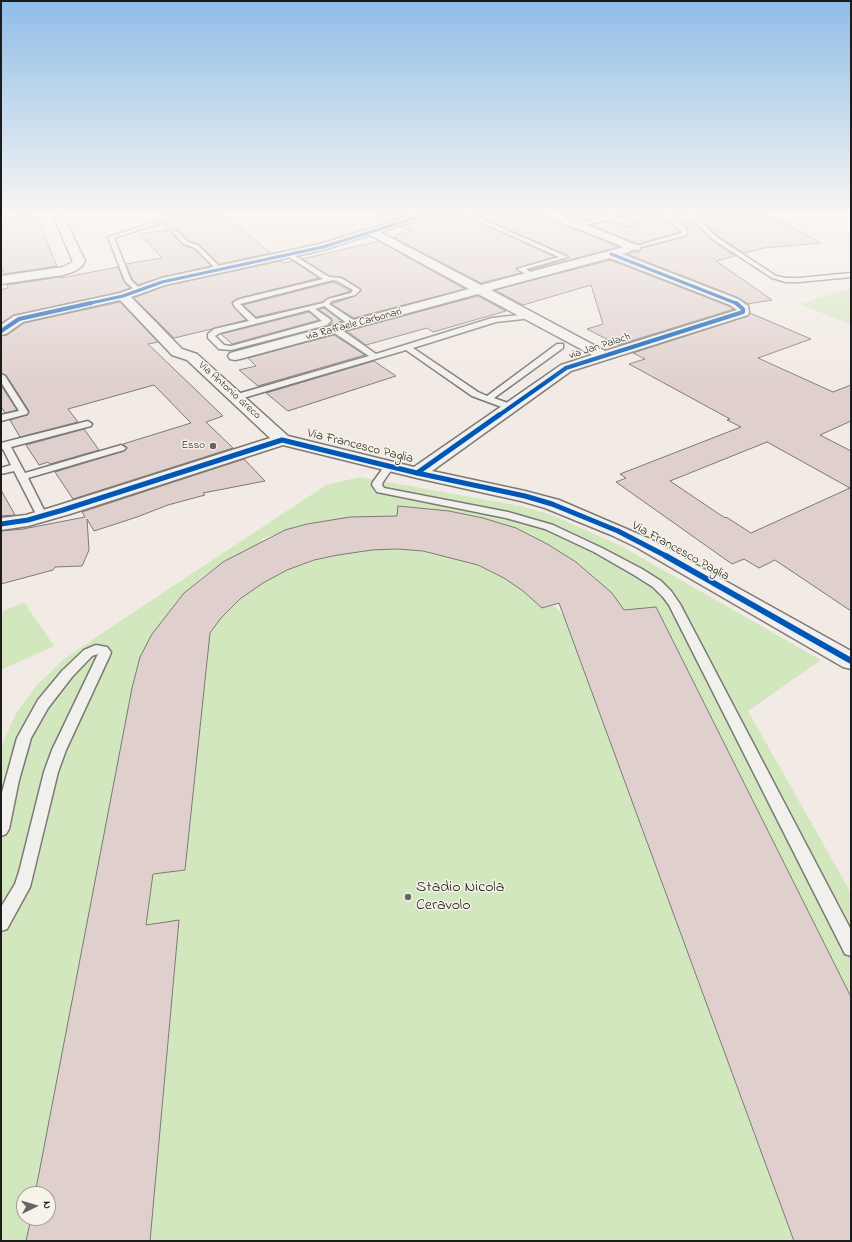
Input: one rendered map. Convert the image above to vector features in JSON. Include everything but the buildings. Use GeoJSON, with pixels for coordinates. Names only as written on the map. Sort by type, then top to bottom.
{"type":"FeatureCollection","features":[{"type":"Feature","properties":{"kind":"street"},"geometry":{"type":"LineString","coordinates":[[1,280],[50,273]]}},
{"type":"Feature","properties":{"kind":"street"},"geometry":{"type":"LineString","coordinates":[[1,317],[19,319],[122,296],[162,282],[206,273]]}},
{"type":"Feature","properties":{"kind":"street"},"geometry":{"type":"LineString","coordinates":[[448,273],[604,356]]}},
{"type":"Feature","properties":{"kind":"street","name":"via Raffaele Carbonari"},"geometry":{"type":"LineString","coordinates":[[235,356],[355,325],[544,273]]}},
{"type":"Feature","properties":{"kind":"street","name":"via Jan Palach"},"geometry":{"type":"LineString","coordinates":[[417,473],[566,368],[743,312],[743,309],[734,302],[660,273]]}},
{"type":"Feature","properties":{"kind":"street","name":"Via Antonio Greco"},"geometry":{"type":"LineString","coordinates":[[122,296],[177,352],[192,357],[282,440]]}},
{"type":"Feature","properties":{"kind":"street"},"geometry":{"type":"LineString","coordinates":[[2,331],[19,319]]}},
{"type":"Feature","properties":{"kind":"street"},"geometry":{"type":"LineString","coordinates":[[1,524],[42,516],[282,440]]}},
{"type":"Feature","properties":{"kind":"street","name":"Via Francesco Paglia"},"geometry":{"type":"LineString","coordinates":[[282,440],[417,473],[525,496],[552,504],[643,543],[851,662]]}},
{"type":"Feature","properties":{"kind":"lane"},"geometry":{"type":"LineString","coordinates":[[125,273],[128,280],[139,290]]}},
{"type":"Feature","properties":{"kind":"lane"},"geometry":{"type":"LineString","coordinates":[[318,273],[328,279]]}},
{"type":"Feature","properties":{"kind":"lane"},"geometry":{"type":"LineString","coordinates":[[527,273],[533,276]]}},
{"type":"Feature","properties":{"kind":"lane"},"geometry":{"type":"LineString","coordinates":[[768,273],[774,277],[786,280],[851,275]]}},
{"type":"Feature","properties":{"kind":"lane"},"geometry":{"type":"LineString","coordinates":[[255,322],[237,306],[236,303],[242,300],[328,279],[339,279],[357,290],[353,294],[330,300],[325,304],[255,322],[217,331],[211,336],[222,347],[231,348],[327,321],[310,308]]}},
{"type":"Feature","properties":{"kind":"lane"},"geometry":{"type":"LineString","coordinates":[[325,304],[355,325]]}},
{"type":"Feature","properties":{"kind":"lane"},"geometry":{"type":"LineString","coordinates":[[254,383],[371,354],[407,347],[495,320],[529,316]]}},
{"type":"Feature","properties":{"kind":"lane"},"geometry":{"type":"LineString","coordinates":[[336,330],[371,354]]}},
{"type":"Feature","properties":{"kind":"lane"},"geometry":{"type":"LineString","coordinates":[[488,399],[560,346]]}},
{"type":"Feature","properties":{"kind":"lane"},"geometry":{"type":"LineString","coordinates":[[407,347],[475,394],[510,407]]}},
{"type":"Feature","properties":{"kind":"lane"},"geometry":{"type":"LineString","coordinates":[[237,397],[371,354]]}},
{"type":"Feature","properties":{"kind":"lane"},"geometry":{"type":"LineString","coordinates":[[1,376],[24,412],[1,418]]}},
{"type":"Feature","properties":{"kind":"lane"},"geometry":{"type":"LineString","coordinates":[[42,516],[22,477],[3,446],[88,424]]}},
{"type":"Feature","properties":{"kind":"lane"},"geometry":{"type":"LineString","coordinates":[[22,477],[121,448]]}},
{"type":"Feature","properties":{"kind":"lane"},"geometry":{"type":"LineString","coordinates":[[389,466],[378,482],[377,485],[380,490],[508,515],[549,527],[598,550],[638,572],[657,584],[667,594],[674,604],[851,948]]}},
{"type":"Feature","properties":{"kind":"lane"},"geometry":{"type":"LineString","coordinates":[[1,471],[16,467]]}},
{"type":"Feature","properties":{"kind":"lane"},"geometry":{"type":"LineString","coordinates":[[1,828],[12,780],[24,738],[42,704],[67,674],[88,653],[96,649],[103,650],[105,652],[104,655],[59,750],[51,772],[22,887],[1,923]]}},
{"type":"Feature","properties":{"kind":"green space"},"geometry":{"type":"Polygon","coordinates":[[[851,288],[851,325],[799,304],[851,288]]]}},
{"type":"Feature","properties":{"kind":"green space"},"geometry":{"type":"Polygon","coordinates":[[[360,477],[520,506],[552,515],[621,546],[821,660],[748,711],[851,893],[851,997],[656,607],[624,610],[612,593],[577,562],[549,545],[516,529],[483,518],[449,511],[398,506],[397,516],[338,519],[307,524],[261,539],[263,542],[223,562],[204,575],[184,593],[152,634],[37,1186],[16,1186],[16,1226],[29,1226],[26,1241],[1,1241],[1,748],[15,715],[36,686],[63,660],[326,485],[360,477]]]}},
{"type":"Feature","properties":{"kind":"green space","name":"Stadio Nicola Ceravolo"},"geometry":{"type":"Polygon","coordinates":[[[360,522],[379,549],[423,551],[478,565],[504,578],[523,591],[542,608],[553,605],[563,615],[794,1241],[150,1241],[179,921],[146,925],[153,874],[185,870],[208,654],[206,639],[221,618],[240,599],[263,583],[287,570],[314,560],[338,555],[360,522]]]}},
{"type":"Feature","properties":{"kind":"green space"},"geometry":{"type":"Polygon","coordinates":[[[24,602],[54,646],[1,670],[1,612],[24,602]]]}},
{"type":"Feature","properties":{"kind":"cycle path"},"geometry":{"type":"LineString","coordinates":[[1,331],[19,319],[123,296],[162,282],[204,273]]}},
{"type":"Feature","properties":{"kind":"cycle path"},"geometry":{"type":"LineString","coordinates":[[417,473],[566,368],[743,312],[743,309],[734,302],[660,273]]}},
{"type":"Feature","properties":{"kind":"cycle path"},"geometry":{"type":"LineString","coordinates":[[1,524],[28,520],[63,510],[282,440],[417,473],[525,496],[552,504],[643,543],[851,661]]}},
{"type":"Feature","properties":{"kind":"place","name":"Esso"},"geometry":{"type":"Point","coordinates":[213,446]}},
{"type":"Feature","properties":{"kind":"place","name":"Stadio Nicola Ceravolo"},"geometry":{"type":"Point","coordinates":[408,897]}}]}
